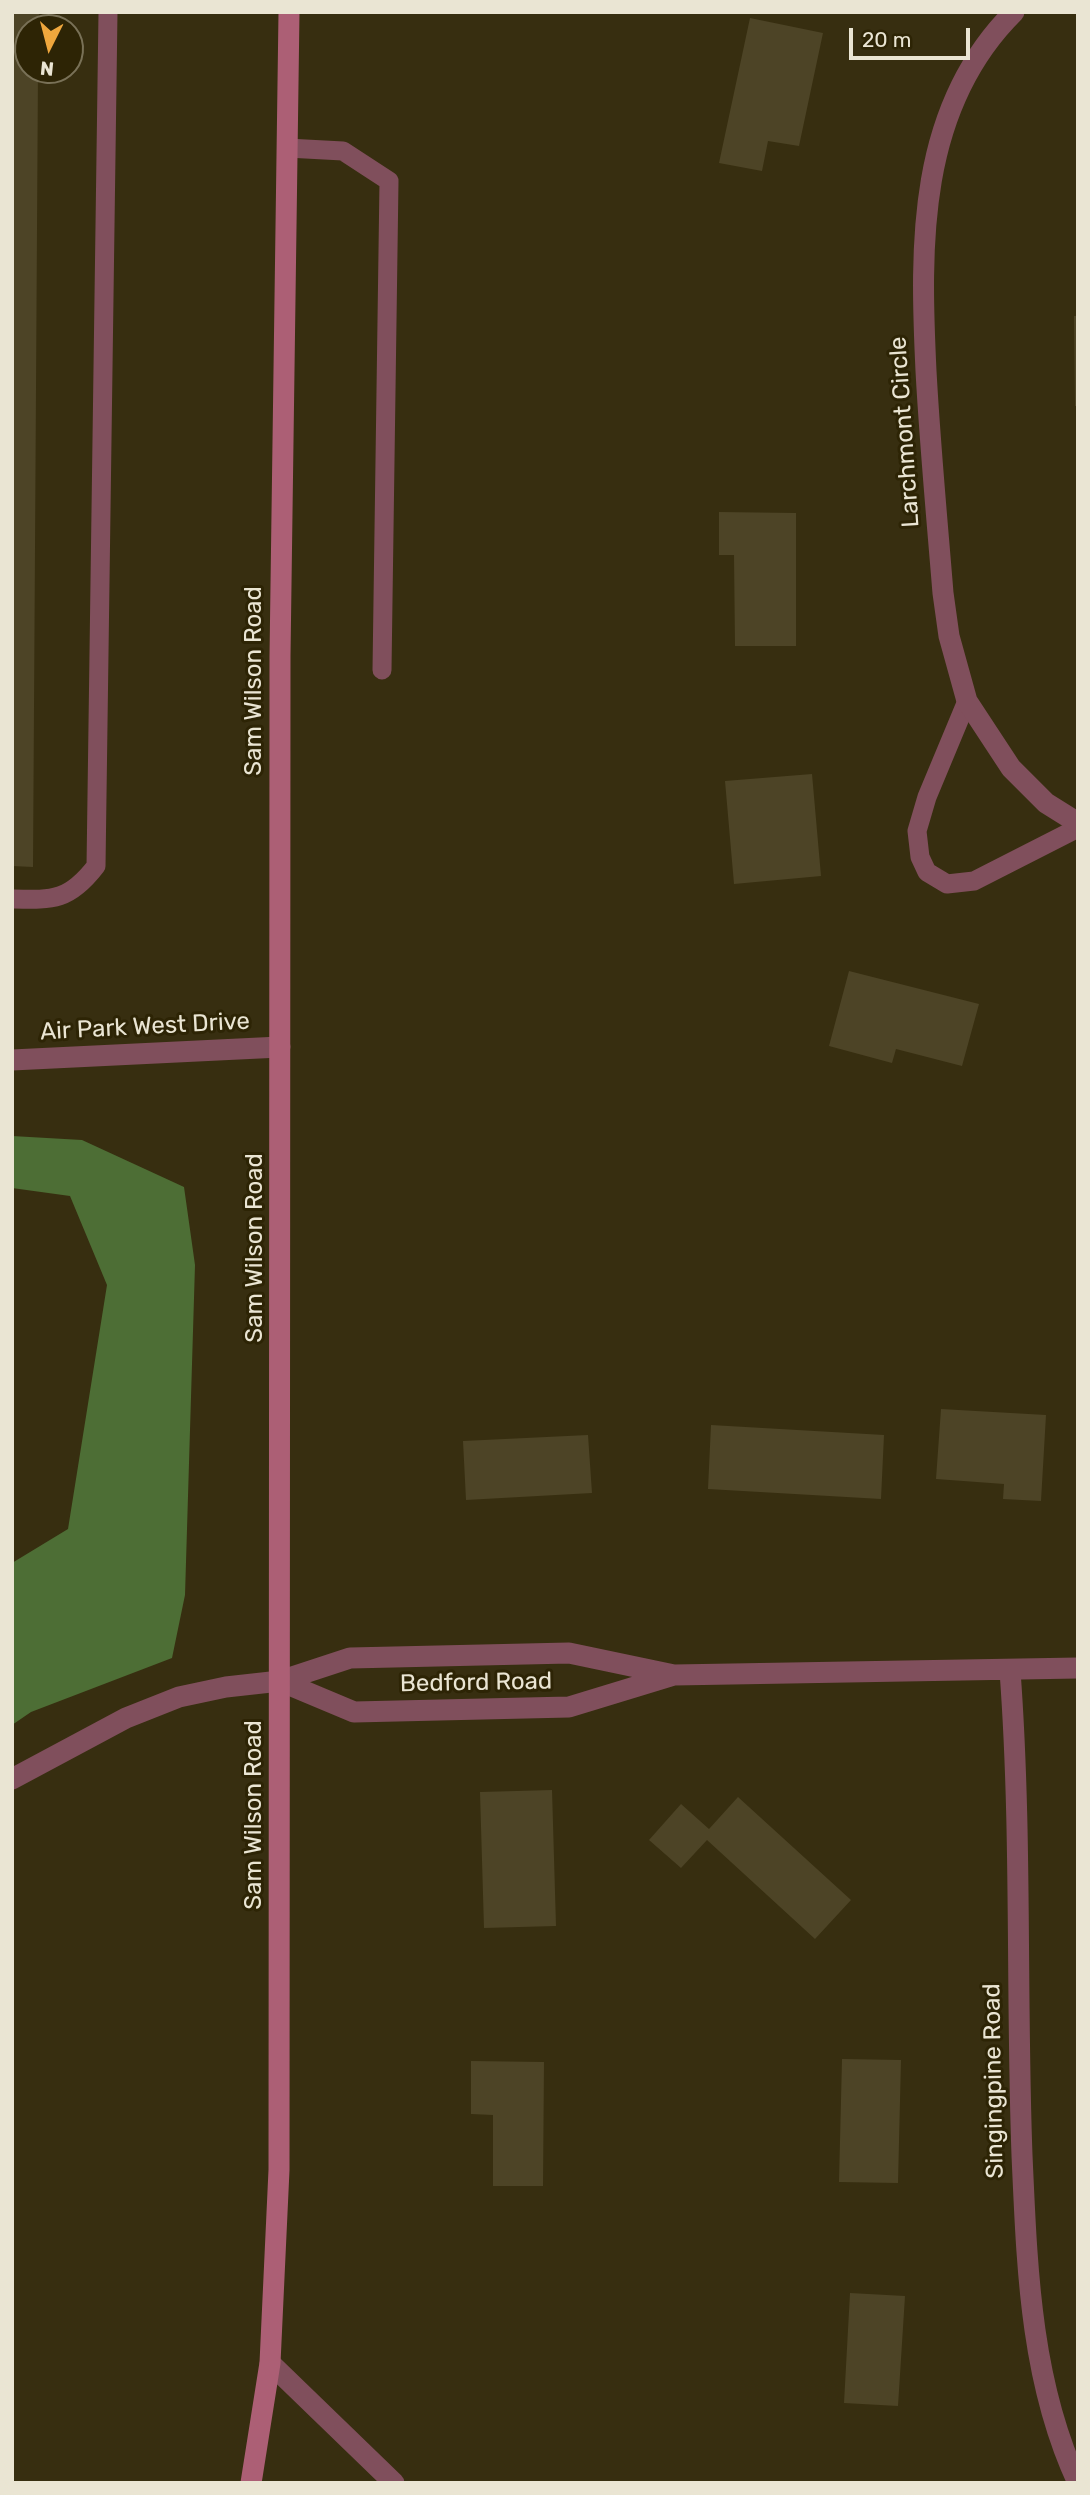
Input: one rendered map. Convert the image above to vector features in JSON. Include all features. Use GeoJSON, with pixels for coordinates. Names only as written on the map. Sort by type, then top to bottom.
{"type":"FeatureCollection","features":[{"type":"Feature","properties":{"kind":"street","name":"Sam Wilson Road"},"geometry":{"type":"LineString","coordinates":[[251,2483],[270,2363],[279,2170],[280,656],[289,12]]}},
{"type":"Feature","properties":{"kind":"street","name":"Larchmont Circle"},"geometry":{"type":"LineString","coordinates":[[1014,12],[980,53],[946,116],[927,196],[924,316],[943,593],[949,636],[967,701],[1011,768],[1046,803],[1078,825]]}},
{"type":"Feature","properties":{"kind":"street","name":"Air Park West Drive"},"geometry":{"type":"LineString","coordinates":[[12,1060],[280,1047]]}},
{"type":"Feature","properties":{"kind":"street","name":"Bedford Road"},"geometry":{"type":"LineString","coordinates":[[12,1779],[126,1718],[179,1697],[226,1687],[280,1681],[350,1658],[569,1653],[674,1675],[1078,1668]]}},
{"type":"Feature","properties":{"kind":"street","name":"Singingpine Road"},"geometry":{"type":"LineString","coordinates":[[1010,1671],[1026,2260],[1044,2374],[1056,2422],[1078,2483]]}},
{"type":"Feature","properties":{"kind":"street","name":"Bedford Road"},"geometry":{"type":"LineString","coordinates":[[280,1681],[355,1712],[569,1707],[674,1675]]}},
{"type":"Feature","properties":{"kind":"street"},"geometry":{"type":"LineString","coordinates":[[270,2363],[394,2483]]}},
{"type":"Feature","properties":{"kind":"lane"},"geometry":{"type":"LineString","coordinates":[[12,899],[56,900],[82,885],[96,866],[108,12]]}},
{"type":"Feature","properties":{"kind":"lane"},"geometry":{"type":"LineString","coordinates":[[287,148],[343,151],[389,181],[382,670]]}},
{"type":"Feature","properties":{"kind":"lane"},"geometry":{"type":"LineString","coordinates":[[967,701],[927,797],[917,831],[919,857],[927,872],[947,884],[974,881],[1078,825]]}},
{"type":"Feature","properties":{"kind":"green space"},"geometry":{"type":"Polygon","coordinates":[[[12,1136],[82,1140],[184,1187],[195,1265],[185,1595],[172,1658],[31,1712],[12,1725],[12,1563],[68,1529],[107,1285],[70,1196],[12,1188],[12,1136]]]}},
{"type":"Feature","properties":{"kind":"building"},"geometry":{"type":"Polygon","coordinates":[[[12,12],[39,12],[14,14],[14,84],[38,84],[33,867],[12,866],[12,12]]]}},
{"type":"Feature","properties":{"kind":"building"},"geometry":{"type":"Polygon","coordinates":[[[750,18],[823,33],[799,146],[768,141],[762,171],[719,163],[750,18]]]}},
{"type":"Feature","properties":{"kind":"building"},"geometry":{"type":"Polygon","coordinates":[[[1074,316],[1078,316],[1078,406],[1075,406],[1074,316]]]}},
{"type":"Feature","properties":{"kind":"building"},"geometry":{"type":"Polygon","coordinates":[[[719,512],[796,513],[796,646],[735,646],[734,555],[719,555],[719,512]]]}},
{"type":"Feature","properties":{"kind":"building"},"geometry":{"type":"Polygon","coordinates":[[[812,774],[821,876],[734,884],[725,781],[812,774]]]}},
{"type":"Feature","properties":{"kind":"building"},"geometry":{"type":"Polygon","coordinates":[[[849,971],[979,1004],[962,1066],[896,1049],[892,1063],[829,1046],[849,971]]]}},
{"type":"Feature","properties":{"kind":"building"},"geometry":{"type":"Polygon","coordinates":[[[941,1409],[1046,1415],[1041,1501],[1003,1499],[1004,1484],[936,1479],[941,1409]]]}},
{"type":"Feature","properties":{"kind":"building"},"geometry":{"type":"Polygon","coordinates":[[[711,1425],[884,1435],[881,1499],[708,1489],[711,1425]]]}},
{"type":"Feature","properties":{"kind":"building"},"geometry":{"type":"Polygon","coordinates":[[[588,1435],[592,1493],[466,1500],[463,1441],[588,1435]]]}},
{"type":"Feature","properties":{"kind":"building"},"geometry":{"type":"Polygon","coordinates":[[[552,1790],[556,1926],[484,1928],[480,1792],[552,1790]]]}},
{"type":"Feature","properties":{"kind":"building"},"geometry":{"type":"Polygon","coordinates":[[[738,1797],[851,1900],[815,1939],[707,1840],[681,1868],[649,1840],[681,1804],[709,1829],[738,1797]]]}},
{"type":"Feature","properties":{"kind":"building"},"geometry":{"type":"Polygon","coordinates":[[[842,2059],[901,2060],[898,2183],[839,2182],[842,2059]]]}},
{"type":"Feature","properties":{"kind":"building"},"geometry":{"type":"Polygon","coordinates":[[[471,2061],[544,2062],[543,2186],[493,2186],[493,2115],[471,2114],[471,2061]]]}},
{"type":"Feature","properties":{"kind":"building"},"geometry":{"type":"Polygon","coordinates":[[[850,2293],[905,2296],[898,2406],[844,2403],[850,2293]]]}}]}
